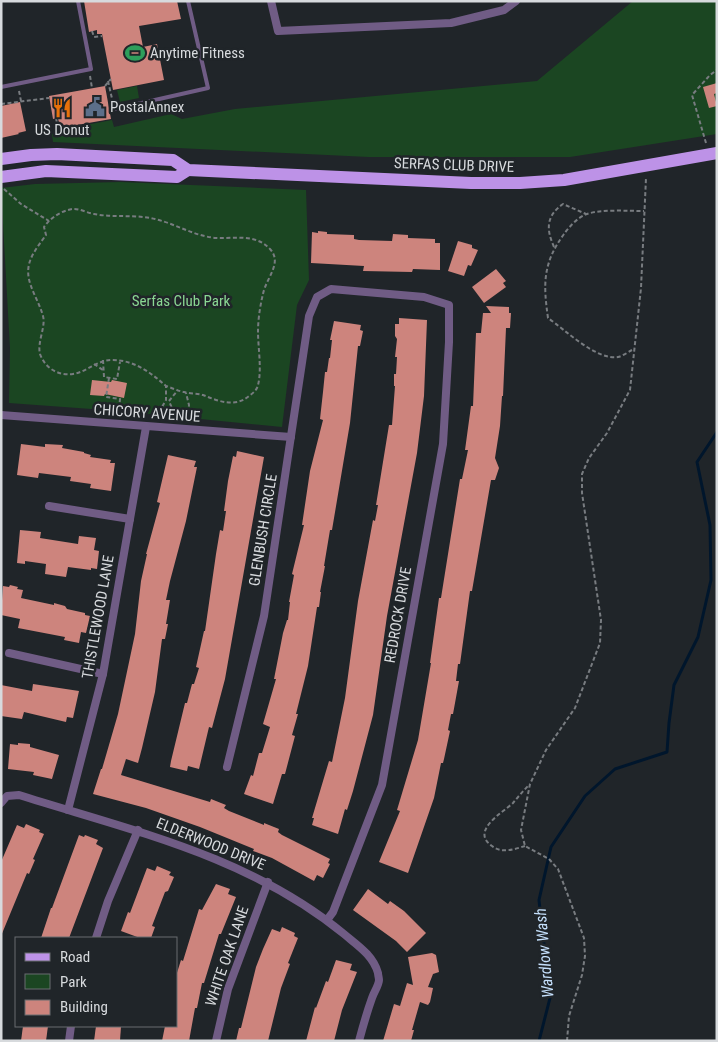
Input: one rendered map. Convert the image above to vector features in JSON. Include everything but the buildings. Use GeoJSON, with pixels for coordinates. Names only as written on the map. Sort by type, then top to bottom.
{"type":"FeatureCollection","features":[{"type":"Feature","properties":{"kind":"main road","name":"SERFAS CLUB DRIVE"},"geometry":{"type":"LineString","coordinates":[[1,159],[57,154],[173,160],[188,170],[520,184],[564,180],[713,153]]}},
{"type":"Feature","properties":{"kind":"main road","name":"SERFAS CLUB DRIVE"},"geometry":{"type":"LineString","coordinates":[[2,182],[46,171],[177,176],[188,170]]}},
{"type":"Feature","properties":{"kind":"street"},"geometry":{"type":"LineString","coordinates":[[271,1],[278,31],[451,23],[504,10],[516,1]]}},
{"type":"Feature","properties":{"kind":"street","name":"GLENBUSH CIRCLE"},"geometry":{"type":"LineString","coordinates":[[227,767],[264,616],[309,316],[317,297],[331,289],[424,297],[449,305]]}},
{"type":"Feature","properties":{"kind":"street","name":"REDROCK DRIVE"},"geometry":{"type":"LineString","coordinates":[[327,920],[333,912],[382,785],[443,444],[449,342],[449,305]]}},
{"type":"Feature","properties":{"kind":"street","name":"CHICORY AVENUE"},"geometry":{"type":"LineString","coordinates":[[1,415],[292,437]]}},
{"type":"Feature","properties":{"kind":"street","name":"THISTLEWOOD LANE"},"geometry":{"type":"LineString","coordinates":[[68,810],[103,674],[146,427]]}},
{"type":"Feature","properties":{"kind":"street"},"geometry":{"type":"LineString","coordinates":[[49,506],[130,519]]}},
{"type":"Feature","properties":{"kind":"street"},"geometry":{"type":"LineString","coordinates":[[9,653],[103,674]]}},
{"type":"Feature","properties":{"kind":"street","name":"ELDERWOOD DRIVE"},"geometry":{"type":"LineString","coordinates":[[1,803],[7,796],[19,795],[138,830],[205,855],[268,882],[327,920],[368,954],[377,970],[379,981],[359,1041]]}},
{"type":"Feature","properties":{"kind":"street"},"geometry":{"type":"LineString","coordinates":[[96,937],[108,901],[138,830]]}},
{"type":"Feature","properties":{"kind":"street","name":"WHITE OAK LANE"},"geometry":{"type":"LineString","coordinates":[[216,1041],[228,989],[268,882]]}},
{"type":"Feature","properties":{"kind":"street"},"geometry":{"type":"LineString","coordinates":[[70,1041],[71,1027]]}},
{"type":"Feature","properties":{"kind":"lane"},"geometry":{"type":"LineString","coordinates":[[1,87],[91,69],[78,1]]}},
{"type":"Feature","properties":{"kind":"lane"},"geometry":{"type":"LineString","coordinates":[[115,109],[208,88],[188,1]]}},
{"type":"Feature","properties":{"kind":"path"},"geometry":{"type":"LineString","coordinates":[[92,31],[94,37],[102,36]]}},
{"type":"Feature","properties":{"kind":"path"},"geometry":{"type":"LineString","coordinates":[[89,69],[92,88]]}},
{"type":"Feature","properties":{"kind":"path"},"geometry":{"type":"LineString","coordinates":[[713,153],[692,95],[717,70]]}},
{"type":"Feature","properties":{"kind":"path"},"geometry":{"type":"LineString","coordinates":[[105,86],[110,80],[115,109]]}},
{"type":"Feature","properties":{"kind":"path"},"geometry":{"type":"LineString","coordinates":[[18,84],[21,101]]}},
{"type":"Feature","properties":{"kind":"path"},"geometry":{"type":"LineString","coordinates":[[1,104],[49,98]]}},
{"type":"Feature","properties":{"kind":"path"},"geometry":{"type":"LineString","coordinates":[[56,118],[58,129]]}},
{"type":"Feature","properties":{"kind":"path"},"geometry":{"type":"LineString","coordinates":[[525,846],[521,830],[530,784],[546,750],[575,708],[600,643],[601,620],[582,493],[582,474],[589,458],[607,433],[630,390],[641,288],[646,165]]}},
{"type":"Feature","properties":{"kind":"path"},"geometry":{"type":"LineString","coordinates":[[2,182],[21,204],[49,221]]}},
{"type":"Feature","properties":{"kind":"path"},"geometry":{"type":"LineString","coordinates":[[554,248],[549,236],[549,221],[554,210],[562,204],[586,214],[644,211]]}},
{"type":"Feature","properties":{"kind":"path"},"geometry":{"type":"LineString","coordinates":[[74,209],[93,214],[156,219],[205,237],[249,238],[263,243],[275,257],[276,265],[269,275],[263,293],[258,330],[258,386],[245,400],[235,403],[226,402],[186,393],[166,386],[145,369],[129,362],[103,360],[94,364],[74,374],[60,374],[45,364],[40,352],[43,317],[28,278],[30,260],[46,235],[44,227],[49,221],[66,211],[74,209]]}},
{"type":"Feature","properties":{"kind":"path"},"geometry":{"type":"LineString","coordinates":[[586,214],[570,226],[554,248],[547,263],[545,290],[548,318],[580,342],[603,356],[618,357],[633,350]]}},
{"type":"Feature","properties":{"kind":"path"},"geometry":{"type":"LineString","coordinates":[[103,360],[104,377],[117,379],[120,360]]}},
{"type":"Feature","properties":{"kind":"path"},"geometry":{"type":"LineString","coordinates":[[94,364],[104,371]]}},
{"type":"Feature","properties":{"kind":"path"},"geometry":{"type":"LineString","coordinates":[[109,378],[106,397],[120,400],[119,409]]}},
{"type":"Feature","properties":{"kind":"path"},"geometry":{"type":"LineString","coordinates":[[166,386],[168,401],[174,413]]}},
{"type":"Feature","properties":{"kind":"path"},"geometry":{"type":"LineString","coordinates":[[159,412],[178,390]]}},
{"type":"Feature","properties":{"kind":"path"},"geometry":{"type":"LineString","coordinates":[[179,416],[188,417],[190,405],[186,393]]}},
{"type":"Feature","properties":{"kind":"path"},"geometry":{"type":"LineString","coordinates":[[530,784],[514,802],[488,824],[484,832],[486,840],[492,847],[502,851],[514,850],[525,846],[548,858],[558,869],[584,938],[585,956],[582,975],[569,1016],[567,1041]]}},
{"type":"Feature","properties":{"kind":"green space"},"geometry":{"type":"Polygon","coordinates":[[[633,1],[717,1],[717,134],[570,157],[369,157],[53,142],[52,134],[60,132],[60,130],[112,120],[114,127],[171,114],[182,119],[235,109],[537,81],[633,1]]]}},
{"type":"Feature","properties":{"kind":"green space"},"geometry":{"type":"Polygon","coordinates":[[[137,86],[139,98],[120,102],[117,90],[137,86]]]}},
{"type":"Feature","properties":{"kind":"green space","name":"Serfas Club Park"},"geometry":{"type":"Polygon","coordinates":[[[121,182],[306,190],[309,280],[297,305],[282,427],[119,411],[9,403],[10,348],[1,188],[35,184],[121,182]]]}},
{"type":"Feature","properties":{"kind":"waterway","name":"Wardlow Wash"},"geometry":{"type":"LineString","coordinates":[[539,1041],[550,998],[539,900],[551,847],[585,796],[615,769],[667,752],[674,685],[698,637],[711,580],[710,525],[697,462],[717,432]]}},
{"type":"Feature","properties":{"kind":"place","name":"Anytime Fitness"},"geometry":{"type":"Point","coordinates":[135,53]}},
{"type":"Feature","properties":{"kind":"place","name":"PostalAnnex"},"geometry":{"type":"Point","coordinates":[95,107]}},
{"type":"Feature","properties":{"kind":"place","name":"US Donut"},"geometry":{"type":"Point","coordinates":[62,108]}}]}
